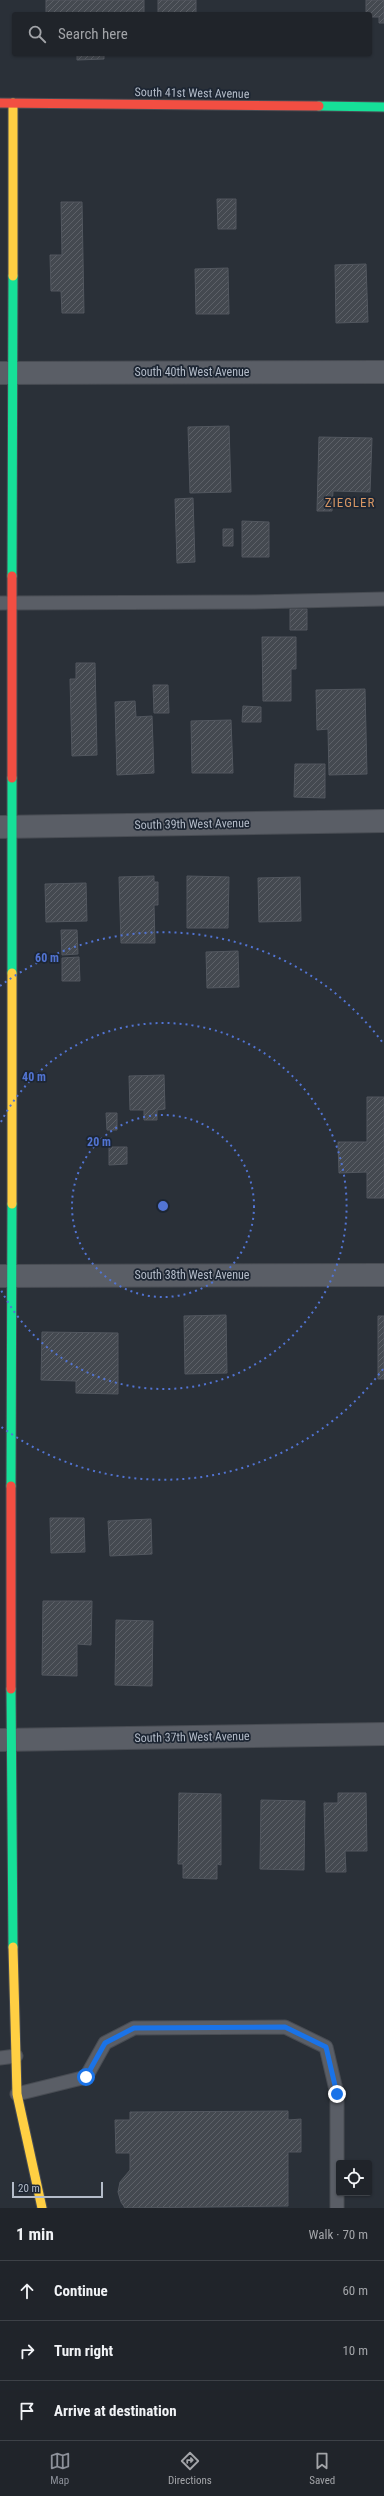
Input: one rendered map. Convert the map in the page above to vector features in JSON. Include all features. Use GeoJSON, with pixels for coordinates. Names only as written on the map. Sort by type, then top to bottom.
{"type":"FeatureCollection","features":[{"type":"Feature","properties":{"kind":"street","name":"South 41st West Avenue"},"geometry":{"type":"LineString","coordinates":[[0,103],[384,107]]}},
{"type":"Feature","properties":{"kind":"street"},"geometry":{"type":"LineString","coordinates":[[13,103],[7,373],[6,602],[6,1740],[17,2094],[42,2208]]}},
{"type":"Feature","properties":{"kind":"street","name":"South 40th West Avenue"},"geometry":{"type":"LineString","coordinates":[[7,373],[384,372]]}},
{"type":"Feature","properties":{"kind":"street","name":"South 39th West Avenue"},"geometry":{"type":"LineString","coordinates":[[6,827],[384,821]]}},
{"type":"Feature","properties":{"kind":"street","name":"South 38th West Avenue"},"geometry":{"type":"LineString","coordinates":[[6,1276],[384,1275]]}},
{"type":"Feature","properties":{"kind":"street","name":"South 37th West Avenue"},"geometry":{"type":"LineString","coordinates":[[6,1740],[384,1734]]}},
{"type":"Feature","properties":{"kind":"lane"},"geometry":{"type":"LineString","coordinates":[[6,602],[254,602],[384,599]]}},
{"type":"Feature","properties":{"kind":"lane"},"geometry":{"type":"LineString","coordinates":[[17,2094],[86,2077],[105,2043],[134,2028],[285,2027],[326,2047],[337,2094],[337,2208]]}},
{"type":"Feature","properties":{"kind":"lane"},"geometry":{"type":"LineString","coordinates":[[0,2058],[16,2056]]}},
{"type":"Feature","properties":{"kind":"building"},"geometry":{"type":"Polygon","coordinates":[[[46,0],[144,0],[144,12],[46,12],[46,0]]]}},
{"type":"Feature","properties":{"kind":"building"},"geometry":{"type":"Polygon","coordinates":[[[158,0],[196,0],[196,12],[158,12],[158,0]]]}},
{"type":"Feature","properties":{"kind":"building"},"geometry":{"type":"Polygon","coordinates":[[[366,0],[384,0],[384,23],[379,23],[379,17],[372,17],[372,12],[366,12],[366,0]]]}},
{"type":"Feature","properties":{"kind":"building"},"geometry":{"type":"Polygon","coordinates":[[[77,56],[104,56],[104,59],[77,60],[77,56]]]}},
{"type":"Feature","properties":{"kind":"building"},"geometry":{"type":"Polygon","coordinates":[[[217,199],[236,199],[236,229],[218,229],[217,199]]]}},
{"type":"Feature","properties":{"kind":"building"},"geometry":{"type":"Polygon","coordinates":[[[61,202],[82,202],[84,313],[62,313],[61,291],[51,291],[50,255],[62,255],[61,202]]]}},
{"type":"Feature","properties":{"kind":"building"},"geometry":{"type":"Polygon","coordinates":[[[366,264],[368,322],[336,323],[335,265],[366,264]]]}},
{"type":"Feature","properties":{"kind":"building"},"geometry":{"type":"Polygon","coordinates":[[[228,268],[229,314],[196,314],[195,269],[228,268]]]}},
{"type":"Feature","properties":{"kind":"building"},"geometry":{"type":"Polygon","coordinates":[[[229,426],[231,492],[190,493],[188,427],[229,426]]]}},
{"type":"Feature","properties":{"kind":"building"},"geometry":{"type":"Polygon","coordinates":[[[319,437],[372,438],[370,492],[333,491],[332,511],[317,511],[319,437]]]}},
{"type":"Feature","properties":{"kind":"building"},"geometry":{"type":"Polygon","coordinates":[[[193,498],[195,562],[177,563],[175,499],[193,498]]]}},
{"type":"Feature","properties":{"kind":"building"},"geometry":{"type":"Polygon","coordinates":[[[242,521],[269,522],[269,557],[242,557],[242,521]]]}},
{"type":"Feature","properties":{"kind":"building"},"geometry":{"type":"Polygon","coordinates":[[[223,529],[233,529],[233,546],[223,546],[223,529]]]}},
{"type":"Feature","properties":{"kind":"building"},"geometry":{"type":"Polygon","coordinates":[[[290,609],[307,609],[307,630],[290,630],[290,609]]]}},
{"type":"Feature","properties":{"kind":"building"},"geometry":{"type":"Polygon","coordinates":[[[262,637],[296,637],[296,669],[291,669],[291,701],[263,701],[262,637]]]}},
{"type":"Feature","properties":{"kind":"building"},"geometry":{"type":"Polygon","coordinates":[[[76,663],[95,663],[97,755],[72,756],[70,679],[76,679],[76,663]]]}},
{"type":"Feature","properties":{"kind":"building"},"geometry":{"type":"Polygon","coordinates":[[[153,685],[168,685],[169,713],[154,713],[153,685]]]}},
{"type":"Feature","properties":{"kind":"building"},"geometry":{"type":"Polygon","coordinates":[[[365,689],[367,774],[329,775],[328,729],[317,730],[316,690],[365,689]]]}},
{"type":"Feature","properties":{"kind":"building"},"geometry":{"type":"Polygon","coordinates":[[[135,701],[136,717],[152,716],[154,773],[117,775],[115,702],[135,701]]]}},
{"type":"Feature","properties":{"kind":"building"},"geometry":{"type":"Polygon","coordinates":[[[243,706],[261,707],[261,722],[242,722],[243,706]]]}},
{"type":"Feature","properties":{"kind":"building"},"geometry":{"type":"Polygon","coordinates":[[[231,720],[233,773],[192,773],[191,721],[231,720]]]}},
{"type":"Feature","properties":{"kind":"building"},"geometry":{"type":"Polygon","coordinates":[[[295,764],[325,764],[325,798],[294,797],[295,764]]]}},
{"type":"Feature","properties":{"kind":"building"},"geometry":{"type":"Polygon","coordinates":[[[154,876],[154,882],[158,882],[158,905],[154,905],[155,943],[121,943],[119,877],[154,876]]]}},
{"type":"Feature","properties":{"kind":"building"},"geometry":{"type":"Polygon","coordinates":[[[187,876],[229,877],[228,928],[187,928],[187,876]]]}},
{"type":"Feature","properties":{"kind":"building"},"geometry":{"type":"Polygon","coordinates":[[[300,877],[301,921],[259,922],[258,878],[300,877]]]}},
{"type":"Feature","properties":{"kind":"building"},"geometry":{"type":"Polygon","coordinates":[[[86,883],[87,921],[46,922],[45,884],[86,883]]]}},
{"type":"Feature","properties":{"kind":"building"},"geometry":{"type":"Polygon","coordinates":[[[61,930],[77,930],[78,954],[62,955],[61,930]]]}},
{"type":"Feature","properties":{"kind":"building"},"geometry":{"type":"Polygon","coordinates":[[[238,951],[239,987],[207,988],[206,952],[238,951]]]}},
{"type":"Feature","properties":{"kind":"building"},"geometry":{"type":"Polygon","coordinates":[[[79,957],[80,981],[62,981],[62,958],[79,957]]]}},
{"type":"Feature","properties":{"kind":"building"},"geometry":{"type":"Polygon","coordinates":[[[164,1075],[165,1109],[157,1110],[157,1120],[144,1120],[144,1110],[130,1110],[129,1076],[164,1075]]]}},
{"type":"Feature","properties":{"kind":"building"},"geometry":{"type":"Polygon","coordinates":[[[367,1097],[384,1097],[384,1198],[367,1198],[367,1172],[339,1173],[338,1142],[367,1142],[367,1097]]]}},
{"type":"Feature","properties":{"kind":"building"},"geometry":{"type":"Polygon","coordinates":[[[106,1113],[117,1113],[117,1130],[107,1130],[106,1113]]]}},
{"type":"Feature","properties":{"kind":"building"},"geometry":{"type":"Polygon","coordinates":[[[109,1147],[127,1147],[127,1164],[109,1165],[109,1147]]]}},
{"type":"Feature","properties":{"kind":"building"},"geometry":{"type":"Polygon","coordinates":[[[226,1315],[227,1373],[185,1374],[184,1316],[226,1315]]]}},
{"type":"Feature","properties":{"kind":"building"},"geometry":{"type":"Polygon","coordinates":[[[378,1316],[384,1316],[384,1379],[378,1379],[378,1316]]]}},
{"type":"Feature","properties":{"kind":"building"},"geometry":{"type":"Polygon","coordinates":[[[42,1332],[118,1333],[118,1394],[76,1393],[76,1381],[41,1380],[42,1332]]]}},
{"type":"Feature","properties":{"kind":"building"},"geometry":{"type":"Polygon","coordinates":[[[50,1518],[84,1518],[85,1552],[51,1553],[50,1518]]]}},
{"type":"Feature","properties":{"kind":"building"},"geometry":{"type":"Polygon","coordinates":[[[151,1519],[152,1554],[110,1556],[108,1521],[151,1519]]]}},
{"type":"Feature","properties":{"kind":"building"},"geometry":{"type":"Polygon","coordinates":[[[43,1601],[92,1601],[91,1645],[77,1644],[77,1676],[42,1675],[43,1601]]]}},
{"type":"Feature","properties":{"kind":"building"},"geometry":{"type":"Polygon","coordinates":[[[116,1620],[153,1621],[152,1686],[115,1685],[116,1620]]]}},
{"type":"Feature","properties":{"kind":"building"},"geometry":{"type":"Polygon","coordinates":[[[179,1793],[221,1794],[221,1865],[217,1864],[217,1879],[183,1878],[183,1864],[178,1864],[179,1793]]]}},
{"type":"Feature","properties":{"kind":"building"},"geometry":{"type":"Polygon","coordinates":[[[338,1793],[366,1793],[367,1851],[345,1851],[346,1872],[326,1872],[324,1803],[338,1803],[338,1793]]]}},
{"type":"Feature","properties":{"kind":"building"},"geometry":{"type":"Polygon","coordinates":[[[261,1800],[305,1801],[304,1870],[260,1869],[261,1800]]]}},
{"type":"Feature","properties":{"kind":"building"},"geometry":{"type":"Polygon","coordinates":[[[288,2111],[288,2120],[301,2119],[301,2152],[288,2152],[288,2206],[125,2208],[121,2202],[118,2192],[120,2182],[130,2170],[130,2153],[116,2153],[115,2120],[130,2120],[130,2112],[288,2111]]]}},
{"type":"Feature","properties":{"kind":"traffic: fast"},"geometry":{"type":"LineString","coordinates":[[319,106],[384,107]]}},
{"type":"Feature","properties":{"kind":"traffic: fast"},"geometry":{"type":"LineString","coordinates":[[12,576],[13,276]]}},
{"type":"Feature","properties":{"kind":"traffic: fast"},"geometry":{"type":"LineString","coordinates":[[12,778],[12,973]]}},
{"type":"Feature","properties":{"kind":"traffic: fast"},"geometry":{"type":"LineString","coordinates":[[11,1486],[12,1204]]}},
{"type":"Feature","properties":{"kind":"traffic: fast"},"geometry":{"type":"LineString","coordinates":[[11,1689],[13,1947]]}},
{"type":"Feature","properties":{"kind":"traffic: slow"},"geometry":{"type":"LineString","coordinates":[[13,103],[13,276]]}},
{"type":"Feature","properties":{"kind":"traffic: slow"},"geometry":{"type":"LineString","coordinates":[[12,973],[12,1204]]}},
{"type":"Feature","properties":{"kind":"traffic: slow"},"geometry":{"type":"LineString","coordinates":[[13,1947],[17,2094],[42,2208]]}},
{"type":"Feature","properties":{"kind":"traffic: jam"},"geometry":{"type":"LineString","coordinates":[[0,103],[319,106]]}},
{"type":"Feature","properties":{"kind":"traffic: jam"},"geometry":{"type":"LineString","coordinates":[[12,576],[12,778]]}},
{"type":"Feature","properties":{"kind":"traffic: jam"},"geometry":{"type":"LineString","coordinates":[[11,1486],[11,1689]]}},
{"type":"Feature","properties":{"kind":"district","name":"ZIEGLER"},"geometry":{"type":"Point","coordinates":[350,502]}},
{"type":"Feature","properties":{"kind":"route"},"geometry":{"type":"LineString","coordinates":[[86,2077],[105,2043],[134,2028],[285,2027],[326,2047],[337,2094]]}}]}
